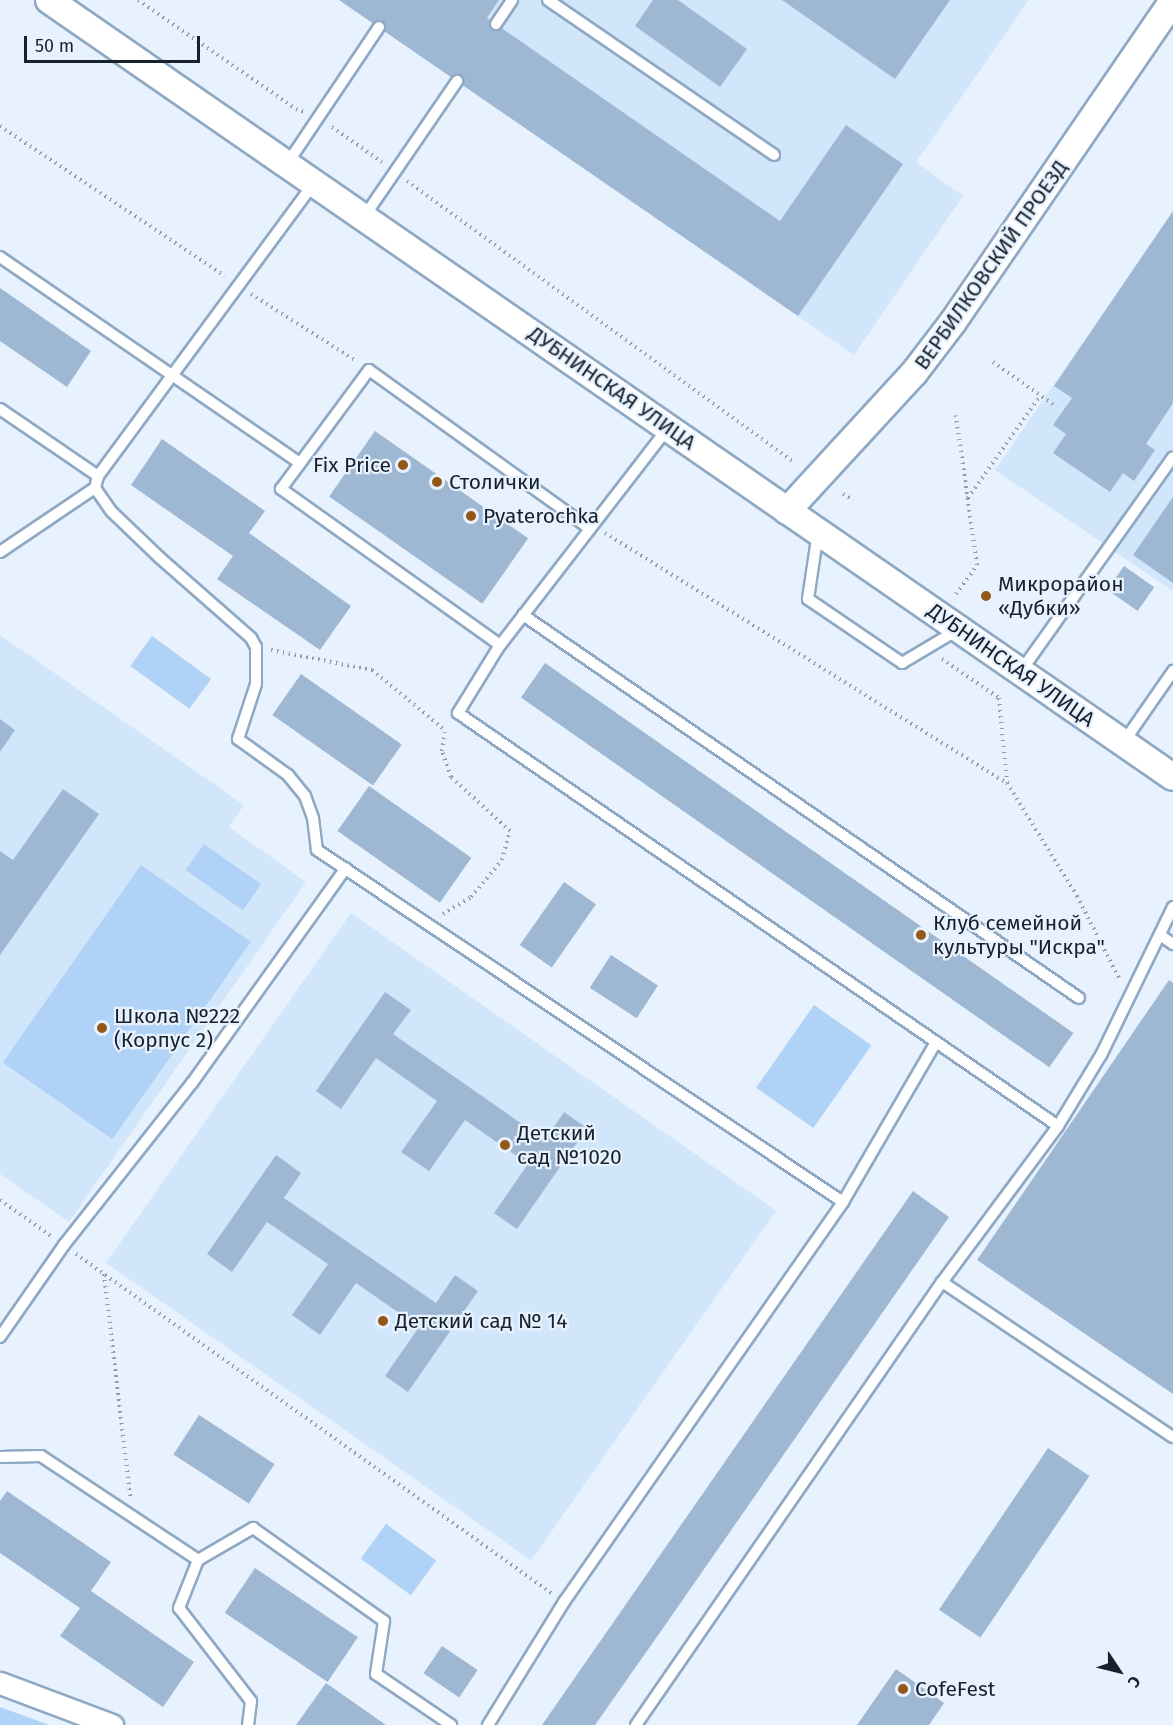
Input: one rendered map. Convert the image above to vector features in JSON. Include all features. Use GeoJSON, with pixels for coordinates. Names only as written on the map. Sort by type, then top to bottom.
{"type":"FeatureCollection","features":[{"type":"Feature","properties":{"kind":"street","name":"ДУБНИНСКАЯ УЛИЦА"},"geometry":{"type":"LineString","coordinates":[[49,0],[1173,777]]}},
{"type":"Feature","properties":{"kind":"street","name":"ВЕРБИЛКОВСКИЙ ПРОЕЗД"},"geometry":{"type":"LineString","coordinates":[[787,511],[914,373],[1011,238],[1173,2]]}},
{"type":"Feature","properties":{"kind":"street"},"geometry":{"type":"LineString","coordinates":[[0,1683],[112,1725]]}},
{"type":"Feature","properties":{"kind":"lane"},"geometry":{"type":"LineString","coordinates":[[496,24],[512,0]]}},
{"type":"Feature","properties":{"kind":"lane"},"geometry":{"type":"LineString","coordinates":[[548,0],[774,155]]}},
{"type":"Feature","properties":{"kind":"lane"},"geometry":{"type":"LineString","coordinates":[[287,164],[379,27]]}},
{"type":"Feature","properties":{"kind":"lane"},"geometry":{"type":"LineString","coordinates":[[364,217],[457,81]]}},
{"type":"Feature","properties":{"kind":"lane"},"geometry":{"type":"LineString","coordinates":[[0,552],[95,488],[98,476],[315,183]]}},
{"type":"Feature","properties":{"kind":"lane"},"geometry":{"type":"LineString","coordinates":[[0,257],[300,463]]}},
{"type":"Feature","properties":{"kind":"lane"},"geometry":{"type":"LineString","coordinates":[[500,645],[281,489],[369,370],[591,527]]}},
{"type":"Feature","properties":{"kind":"lane"},"geometry":{"type":"LineString","coordinates":[[0,409],[98,476]]}},
{"type":"Feature","properties":{"kind":"lane"},"geometry":{"type":"LineString","coordinates":[[669,427],[500,645],[458,713],[1058,1126]]}},
{"type":"Feature","properties":{"kind":"lane"},"geometry":{"type":"LineString","coordinates":[[1021,672],[1173,457]]}},
{"type":"Feature","properties":{"kind":"lane"},"geometry":{"type":"LineString","coordinates":[[95,488],[112,512],[160,558],[251,638],[256,647],[256,684],[238,739],[288,775],[305,796],[313,818],[317,850],[425,920],[843,1202]]}},
{"type":"Feature","properties":{"kind":"lane"},"geometry":{"type":"LineString","coordinates":[[818,532],[808,599],[902,663],[959,629]]}},
{"type":"Feature","properties":{"kind":"lane"},"geometry":{"type":"LineString","coordinates":[[523,615],[1079,998]]}},
{"type":"Feature","properties":{"kind":"lane"},"geometry":{"type":"LineString","coordinates":[[1123,743],[1173,670]]}},
{"type":"Feature","properties":{"kind":"lane"},"geometry":{"type":"LineString","coordinates":[[0,1337],[64,1245],[192,1083],[346,868]]}},
{"type":"Feature","properties":{"kind":"lane"},"geometry":{"type":"LineString","coordinates":[[636,1725],[942,1282],[1058,1126],[1101,1054],[1173,907]]}},
{"type":"Feature","properties":{"kind":"lane"},"geometry":{"type":"LineString","coordinates":[[1160,935],[1173,944]]}},
{"type":"Feature","properties":{"kind":"lane"},"geometry":{"type":"LineString","coordinates":[[488,1725],[564,1602],[843,1202],[936,1042]]}},
{"type":"Feature","properties":{"kind":"lane"},"geometry":{"type":"LineString","coordinates":[[942,1282],[1173,1437]]}},
{"type":"Feature","properties":{"kind":"lane"},"geometry":{"type":"LineString","coordinates":[[0,1457],[41,1456],[198,1560]]}},
{"type":"Feature","properties":{"kind":"lane"},"geometry":{"type":"LineString","coordinates":[[248,1725],[251,1701],[179,1608],[198,1560],[254,1528],[384,1621],[376,1674],[451,1725]]}},
{"type":"Feature","properties":{"kind":"path"},"geometry":{"type":"LineString","coordinates":[[138,0],[296,109],[319,117],[793,461]]}},
{"type":"Feature","properties":{"kind":"path"},"geometry":{"type":"LineString","coordinates":[[0,126],[369,370]]}},
{"type":"Feature","properties":{"kind":"path"},"geometry":{"type":"LineString","coordinates":[[993,362],[1057,407]]}},
{"type":"Feature","properties":{"kind":"path"},"geometry":{"type":"LineString","coordinates":[[968,499],[1040,396]]}},
{"type":"Feature","properties":{"kind":"path"},"geometry":{"type":"LineString","coordinates":[[956,415],[977,565],[956,594]]}},
{"type":"Feature","properties":{"kind":"path"},"geometry":{"type":"LineString","coordinates":[[843,494],[850,498]]}},
{"type":"Feature","properties":{"kind":"path"},"geometry":{"type":"LineString","coordinates":[[591,527],[1007,783]]}},
{"type":"Feature","properties":{"kind":"path"},"geometry":{"type":"LineString","coordinates":[[256,647],[372,670],[445,732]]}},
{"type":"Feature","properties":{"kind":"path"},"geometry":{"type":"LineString","coordinates":[[927,648],[999,698],[1007,783],[1077,897],[1129,996]]}},
{"type":"Feature","properties":{"kind":"path"},"geometry":{"type":"LineString","coordinates":[[425,920],[448,912],[471,897],[502,860],[510,831],[451,777],[442,751],[445,732],[458,713]]}},
{"type":"Feature","properties":{"kind":"path"},"geometry":{"type":"LineString","coordinates":[[0,1200],[564,1602]]}},
{"type":"Feature","properties":{"kind":"path"},"geometry":{"type":"LineString","coordinates":[[104,1274],[132,1517]]}},
{"type":"Feature","properties":{"kind":"shaded area"},"geometry":{"type":"Polygon","coordinates":[[[339,0],[1029,0],[916,162],[963,196],[854,355],[339,0]]]}},
{"type":"Feature","properties":{"kind":"shaded area"},"geometry":{"type":"Polygon","coordinates":[[[1173,211],[1173,591],[995,470],[1173,211]]]}},
{"type":"Feature","properties":{"kind":"shaded area","name":"Школа №222 (Корпус 2)"},"geometry":{"type":"Polygon","coordinates":[[[0,635],[244,805],[229,827],[306,882],[69,1222],[0,1174],[0,635]]]}},
{"type":"Feature","properties":{"kind":"shaded area"},"geometry":{"type":"Polygon","coordinates":[[[152,636],[211,679],[189,709],[130,666],[152,636]]]}},
{"type":"Feature","properties":{"kind":"shaded area"},"geometry":{"type":"Polygon","coordinates":[[[204,844],[261,884],[243,910],[186,870],[204,844]]]}},
{"type":"Feature","properties":{"kind":"shaded area"},"geometry":{"type":"Polygon","coordinates":[[[141,865],[251,942],[113,1139],[3,1062],[141,865]]]}},
{"type":"Feature","properties":{"kind":"shaded area"},"geometry":{"type":"Polygon","coordinates":[[[351,913],[776,1211],[531,1560],[106,1263],[351,913]]]}},
{"type":"Feature","properties":{"kind":"shaded area"},"geometry":{"type":"Polygon","coordinates":[[[814,1005],[871,1045],[813,1128],[756,1088],[814,1005]]]}},
{"type":"Feature","properties":{"kind":"shaded area"},"geometry":{"type":"Polygon","coordinates":[[[386,1524],[436,1560],[411,1595],[361,1559],[386,1524]]]}},
{"type":"Feature","properties":{"kind":"shaded area"},"geometry":{"type":"Polygon","coordinates":[[[0,1707],[49,1725],[0,1725],[0,1707]]]}},
{"type":"Feature","properties":{"kind":"building"},"geometry":{"type":"Polygon","coordinates":[[[339,0],[499,0],[487,18],[780,221],[846,125],[903,164],[798,316],[339,0]]]}},
{"type":"Feature","properties":{"kind":"building"},"geometry":{"type":"Polygon","coordinates":[[[653,0],[678,0],[747,49],[720,87],[635,26],[653,0]]]}},
{"type":"Feature","properties":{"kind":"building"},"geometry":{"type":"Polygon","coordinates":[[[782,0],[950,0],[895,79],[782,0]]]}},
{"type":"Feature","properties":{"kind":"building"},"geometry":{"type":"Polygon","coordinates":[[[1173,211],[1173,403],[1146,444],[1155,450],[1134,481],[1123,473],[1110,492],[1053,453],[1066,434],[1053,425],[1072,398],[1054,386],[1173,211]]]}},
{"type":"Feature","properties":{"kind":"building"},"geometry":{"type":"Polygon","coordinates":[[[0,288],[91,351],[67,387],[0,341],[0,288]]]}},
{"type":"Feature","properties":{"kind":"building"},"geometry":{"type":"Polygon","coordinates":[[[375,431],[528,538],[482,604],[329,497],[375,431]]]}},
{"type":"Feature","properties":{"kind":"building"},"geometry":{"type":"Polygon","coordinates":[[[162,439],[265,511],[249,533],[351,606],[320,650],[217,579],[233,556],[131,485],[162,439]]]}},
{"type":"Feature","properties":{"kind":"building"},"geometry":{"type":"Polygon","coordinates":[[[1173,497],[1173,583],[1133,555],[1173,497]]]}},
{"type":"Feature","properties":{"kind":"building"},"geometry":{"type":"Polygon","coordinates":[[[1124,566],[1154,587],[1138,611],[1107,590],[1124,566]]]}},
{"type":"Feature","properties":{"kind":"building"},"geometry":{"type":"Polygon","coordinates":[[[545,663],[1073,1033],[1049,1067],[521,697],[545,663]]]}},
{"type":"Feature","properties":{"kind":"building"},"geometry":{"type":"Polygon","coordinates":[[[301,674],[402,745],[373,786],[272,715],[301,674]]]}},
{"type":"Feature","properties":{"kind":"building"},"geometry":{"type":"Polygon","coordinates":[[[0,719],[15,730],[0,752],[0,719]]]}},
{"type":"Feature","properties":{"kind":"building"},"geometry":{"type":"Polygon","coordinates":[[[369,786],[471,858],[440,903],[337,831],[369,786]]]}},
{"type":"Feature","properties":{"kind":"building"},"geometry":{"type":"Polygon","coordinates":[[[63,789],[99,814],[0,955],[0,851],[13,860],[63,789]]]}},
{"type":"Feature","properties":{"kind":"building"},"geometry":{"type":"Polygon","coordinates":[[[564,882],[596,904],[552,967],[520,945],[564,882]]]}},
{"type":"Feature","properties":{"kind":"building"},"geometry":{"type":"Polygon","coordinates":[[[611,955],[658,985],[637,1018],[590,988],[611,955]]]}},
{"type":"Feature","properties":{"kind":"building"},"geometry":{"type":"Polygon","coordinates":[[[1169,980],[1173,983],[1173,1394],[977,1260],[1169,980]]]}},
{"type":"Feature","properties":{"kind":"building"},"geometry":{"type":"Polygon","coordinates":[[[385,992],[411,1010],[393,1034],[545,1140],[564,1112],[587,1128],[517,1229],[494,1213],[528,1164],[465,1120],[429,1171],[401,1152],[437,1101],[376,1058],[341,1109],[316,1091],[385,992]]]}},
{"type":"Feature","properties":{"kind":"building"},"geometry":{"type":"Polygon","coordinates":[[[276,1155],[301,1173],[284,1198],[436,1303],[455,1275],[478,1291],[408,1392],[385,1376],[419,1327],[356,1283],[320,1335],[292,1315],[328,1264],[267,1222],[232,1272],[207,1254],[276,1155]]]}},
{"type":"Feature","properties":{"kind":"building"},"geometry":{"type":"Polygon","coordinates":[[[913,1191],[949,1217],[595,1725],[542,1725],[913,1191]]]}},
{"type":"Feature","properties":{"kind":"building"},"geometry":{"type":"Polygon","coordinates":[[[199,1415],[274,1464],[249,1503],[173,1454],[199,1415]]]}},
{"type":"Feature","properties":{"kind":"building"},"geometry":{"type":"Polygon","coordinates":[[[1048,1448],[1089,1476],[980,1638],[939,1610],[1048,1448]]]}},
{"type":"Feature","properties":{"kind":"building"},"geometry":{"type":"Polygon","coordinates":[[[7,1491],[111,1562],[91,1591],[194,1662],[163,1707],[60,1636],[80,1608],[0,1553],[0,1501],[7,1491]]]}},
{"type":"Feature","properties":{"kind":"building"},"geometry":{"type":"Polygon","coordinates":[[[255,1568],[358,1637],[328,1682],[225,1613],[255,1568]]]}},
{"type":"Feature","properties":{"kind":"building"},"geometry":{"type":"Polygon","coordinates":[[[442,1646],[478,1670],[459,1697],[424,1673],[442,1646]]]}},
{"type":"Feature","properties":{"kind":"building"},"geometry":{"type":"Polygon","coordinates":[[[896,1669],[944,1703],[929,1725],[857,1725],[896,1669]]]}},
{"type":"Feature","properties":{"kind":"building"},"geometry":{"type":"Polygon","coordinates":[[[326,1683],[386,1725],[296,1725],[326,1683]]]}},
{"type":"Feature","properties":{"kind":"place","name":"Fix Price"},"geometry":{"type":"Point","coordinates":[403,465]}},
{"type":"Feature","properties":{"kind":"place","name":"Столички"},"geometry":{"type":"Point","coordinates":[437,482]}},
{"type":"Feature","properties":{"kind":"place","name":"Pyaterochka"},"geometry":{"type":"Point","coordinates":[471,516]}},
{"type":"Feature","properties":{"kind":"place","name":"Микрорайон «Дубки»"},"geometry":{"type":"Point","coordinates":[986,596]}},
{"type":"Feature","properties":{"kind":"place","name":"Клуб семейной культуры \"Искра\""},"geometry":{"type":"Point","coordinates":[921,935]}},
{"type":"Feature","properties":{"kind":"place","name":"Школа №222 (Корпус 2)"},"geometry":{"type":"Point","coordinates":[102,1028]}},
{"type":"Feature","properties":{"kind":"place","name":"Детский сад №1020"},"geometry":{"type":"Point","coordinates":[505,1145]}},
{"type":"Feature","properties":{"kind":"place","name":"Детский сад № 14"},"geometry":{"type":"Point","coordinates":[383,1321]}},
{"type":"Feature","properties":{"kind":"place","name":"CofeFest"},"geometry":{"type":"Point","coordinates":[903,1689]}}]}
